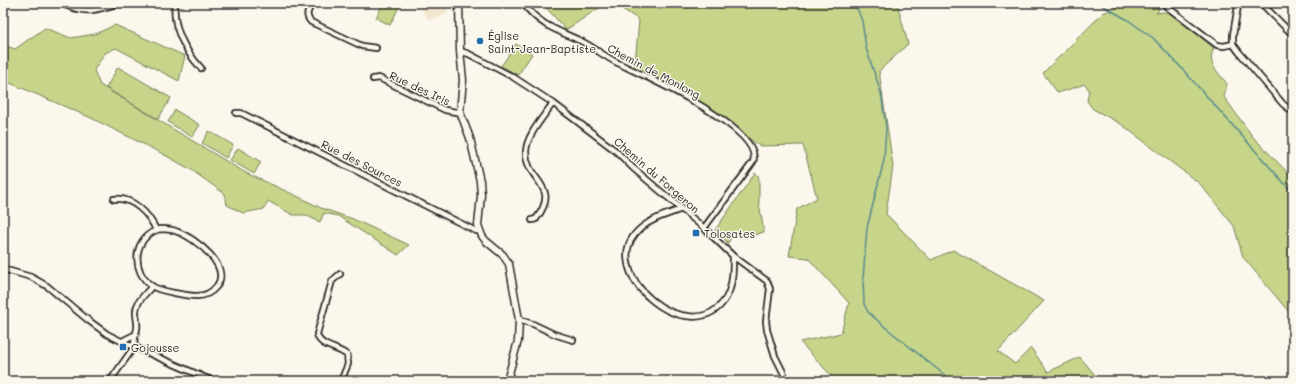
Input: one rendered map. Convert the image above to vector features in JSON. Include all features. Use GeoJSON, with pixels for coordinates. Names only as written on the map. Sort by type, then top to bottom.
{"type":"FeatureCollection","features":[{"type":"Feature","properties":{"kind":"street"},"geometry":{"type":"LineString","coordinates":[[60,3],[78,10],[96,10],[121,3]]}},
{"type":"Feature","properties":{"kind":"street"},"geometry":{"type":"LineString","coordinates":[[176,3],[176,24],[180,36],[194,60],[201,68]]}},
{"type":"Feature","properties":{"kind":"street"},"geometry":{"type":"LineString","coordinates":[[312,3],[307,15],[307,18],[311,22],[362,46],[376,48]]}},
{"type":"Feature","properties":{"kind":"street"},"geometry":{"type":"LineString","coordinates":[[460,3],[460,51],[463,80],[459,112],[470,138],[480,181],[481,196],[478,220],[479,230],[486,241],[503,255],[509,264],[519,320],[518,341],[507,381]]}},
{"type":"Feature","properties":{"kind":"street","name":"Chemin de Monlong"},"geometry":{"type":"LineString","coordinates":[[523,3],[533,15],[551,28],[583,42],[614,61],[691,99],[730,126],[746,141],[754,152],[753,162],[704,228]]}},
{"type":"Feature","properties":{"kind":"street"},"geometry":{"type":"LineString","coordinates":[[1240,3],[1233,35],[1233,44],[1283,104],[1293,112]]}},
{"type":"Feature","properties":{"kind":"street"},"geometry":{"type":"LineString","coordinates":[[1261,3],[1293,35]]}},
{"type":"Feature","properties":{"kind":"street"},"geometry":{"type":"LineString","coordinates":[[1166,6],[1217,45],[1224,46],[1233,44]]}},
{"type":"Feature","properties":{"kind":"street","name":"Chemin du Forgeron"},"geometry":{"type":"LineString","coordinates":[[460,51],[513,77],[553,103],[616,151],[633,168],[704,228],[733,256],[763,277],[769,284],[770,289],[766,321],[767,330],[775,356],[784,374],[785,381]]}},
{"type":"Feature","properties":{"kind":"street","name":"Rue des Iris"},"geometry":{"type":"LineString","coordinates":[[373,80],[379,78],[445,110],[459,112]]}},
{"type":"Feature","properties":{"kind":"street"},"geometry":{"type":"LineString","coordinates":[[532,220],[536,219],[545,206],[546,198],[543,185],[529,166],[526,151],[527,144],[530,136],[553,103]]}},
{"type":"Feature","properties":{"kind":"street","name":"Rue des Sources"},"geometry":{"type":"LineString","coordinates":[[236,113],[241,113],[476,231],[479,230]]}},
{"type":"Feature","properties":{"kind":"street"},"geometry":{"type":"LineString","coordinates":[[114,199],[120,198],[127,200],[138,207],[148,215],[156,230]]}},
{"type":"Feature","properties":{"kind":"street"},"geometry":{"type":"LineString","coordinates":[[682,209],[654,219],[640,228],[632,239],[628,260],[632,276],[646,296],[660,306],[675,313],[690,316],[707,314],[720,305],[726,297],[730,287],[733,256]]}},
{"type":"Feature","properties":{"kind":"street"},"geometry":{"type":"LineString","coordinates":[[170,229],[180,232],[194,240],[212,258],[219,269],[220,277],[215,288],[200,296],[193,296],[152,286],[139,270],[137,259],[141,243],[148,235],[156,230],[170,229]]}},
{"type":"Feature","properties":{"kind":"street"},"geometry":{"type":"LineString","coordinates":[[3,269],[39,281],[94,324],[123,342],[212,381]]}},
{"type":"Feature","properties":{"kind":"street"},"geometry":{"type":"LineString","coordinates":[[340,274],[332,281],[316,334],[321,342],[342,351],[347,355],[348,364],[341,381]]}},
{"type":"Feature","properties":{"kind":"street"},"geometry":{"type":"LineString","coordinates":[[110,381],[134,347],[134,335],[137,329],[137,306],[152,286]]}},
{"type":"Feature","properties":{"kind":"street"},"geometry":{"type":"LineString","coordinates":[[519,320],[574,340]]}},
{"type":"Feature","properties":{"kind":"street"},"geometry":{"type":"LineString","coordinates":[[123,342],[134,335]]}},
{"type":"Feature","properties":{"kind":"shaded area"},"geometry":{"type":"Polygon","coordinates":[[[417,3],[447,3],[448,12],[440,17],[429,20],[417,3]]]}},
{"type":"Feature","properties":{"kind":"green space"},"geometry":{"type":"Polygon","coordinates":[[[383,3],[401,3],[390,25],[376,18],[383,3]]]}},
{"type":"Feature","properties":{"kind":"green space"},"geometry":{"type":"Polygon","coordinates":[[[542,3],[606,3],[566,30],[542,3]]]}},
{"type":"Feature","properties":{"kind":"green space"},"geometry":{"type":"Polygon","coordinates":[[[613,3],[897,3],[908,44],[879,71],[893,166],[886,214],[931,260],[953,250],[1044,301],[998,351],[1015,364],[1031,348],[1048,372],[1080,357],[1100,381],[836,381],[800,342],[841,333],[849,303],[808,258],[789,256],[797,209],[817,198],[803,145],[760,146],[688,100],[634,74],[639,20],[613,3]]]}},
{"type":"Feature","properties":{"kind":"green space"},"geometry":{"type":"Polygon","coordinates":[[[1128,3],[1158,4],[1159,10],[1156,13],[1164,12],[1174,14],[1214,48],[1211,59],[1212,63],[1227,84],[1224,97],[1253,137],[1293,178],[1293,317],[1243,257],[1234,226],[1200,184],[1121,124],[1093,109],[1087,101],[1089,90],[1085,84],[1058,93],[1043,73],[1103,13],[1128,3]]]}},
{"type":"Feature","properties":{"kind":"green space"},"geometry":{"type":"Polygon","coordinates":[[[115,25],[185,56],[179,81],[116,48],[105,53],[94,70],[100,85],[246,173],[321,208],[353,219],[409,245],[398,255],[338,216],[324,213],[320,222],[305,215],[293,215],[268,201],[264,209],[243,213],[227,205],[225,194],[190,169],[89,117],[3,80],[3,45],[15,49],[45,28],[71,38],[95,34],[115,25]]]}},
{"type":"Feature","properties":{"kind":"green space"},"geometry":{"type":"Polygon","coordinates":[[[516,44],[532,54],[518,75],[501,66],[516,44]]]}},
{"type":"Feature","properties":{"kind":"green space"},"geometry":{"type":"Polygon","coordinates":[[[118,67],[171,98],[158,119],[106,88],[118,67]]]}},
{"type":"Feature","properties":{"kind":"green space"},"geometry":{"type":"Polygon","coordinates":[[[175,110],[200,125],[192,137],[168,122],[175,110]]]}},
{"type":"Feature","properties":{"kind":"green space"},"geometry":{"type":"Polygon","coordinates":[[[209,131],[233,145],[226,158],[202,143],[209,131]]]}},
{"type":"Feature","properties":{"kind":"green space"},"geometry":{"type":"Polygon","coordinates":[[[238,148],[261,162],[254,174],[230,160],[238,148]]]}},
{"type":"Feature","properties":{"kind":"green space"},"geometry":{"type":"Polygon","coordinates":[[[755,173],[758,175],[759,180],[759,203],[764,232],[746,237],[733,234],[728,243],[715,230],[755,173]]]}},
{"type":"Feature","properties":{"kind":"waterway"},"geometry":{"type":"LineString","coordinates":[[855,3],[862,21],[866,48],[881,93],[886,127],[884,160],[867,228],[863,279],[864,304],[868,312],[885,327],[952,381]]}},
{"type":"Feature","properties":{"kind":"waterway"},"geometry":{"type":"LineString","coordinates":[[1098,3],[1128,20],[1153,38],[1293,193]]}},
{"type":"Feature","properties":{"kind":"place","name":"Église Saint-Jean-Baptiste"},"geometry":{"type":"Point","coordinates":[480,41]}},
{"type":"Feature","properties":{"kind":"place","name":"Tolosates"},"geometry":{"type":"Point","coordinates":[696,233]}},
{"type":"Feature","properties":{"kind":"place","name":"Gojousse"},"geometry":{"type":"Point","coordinates":[123,347]}}]}
